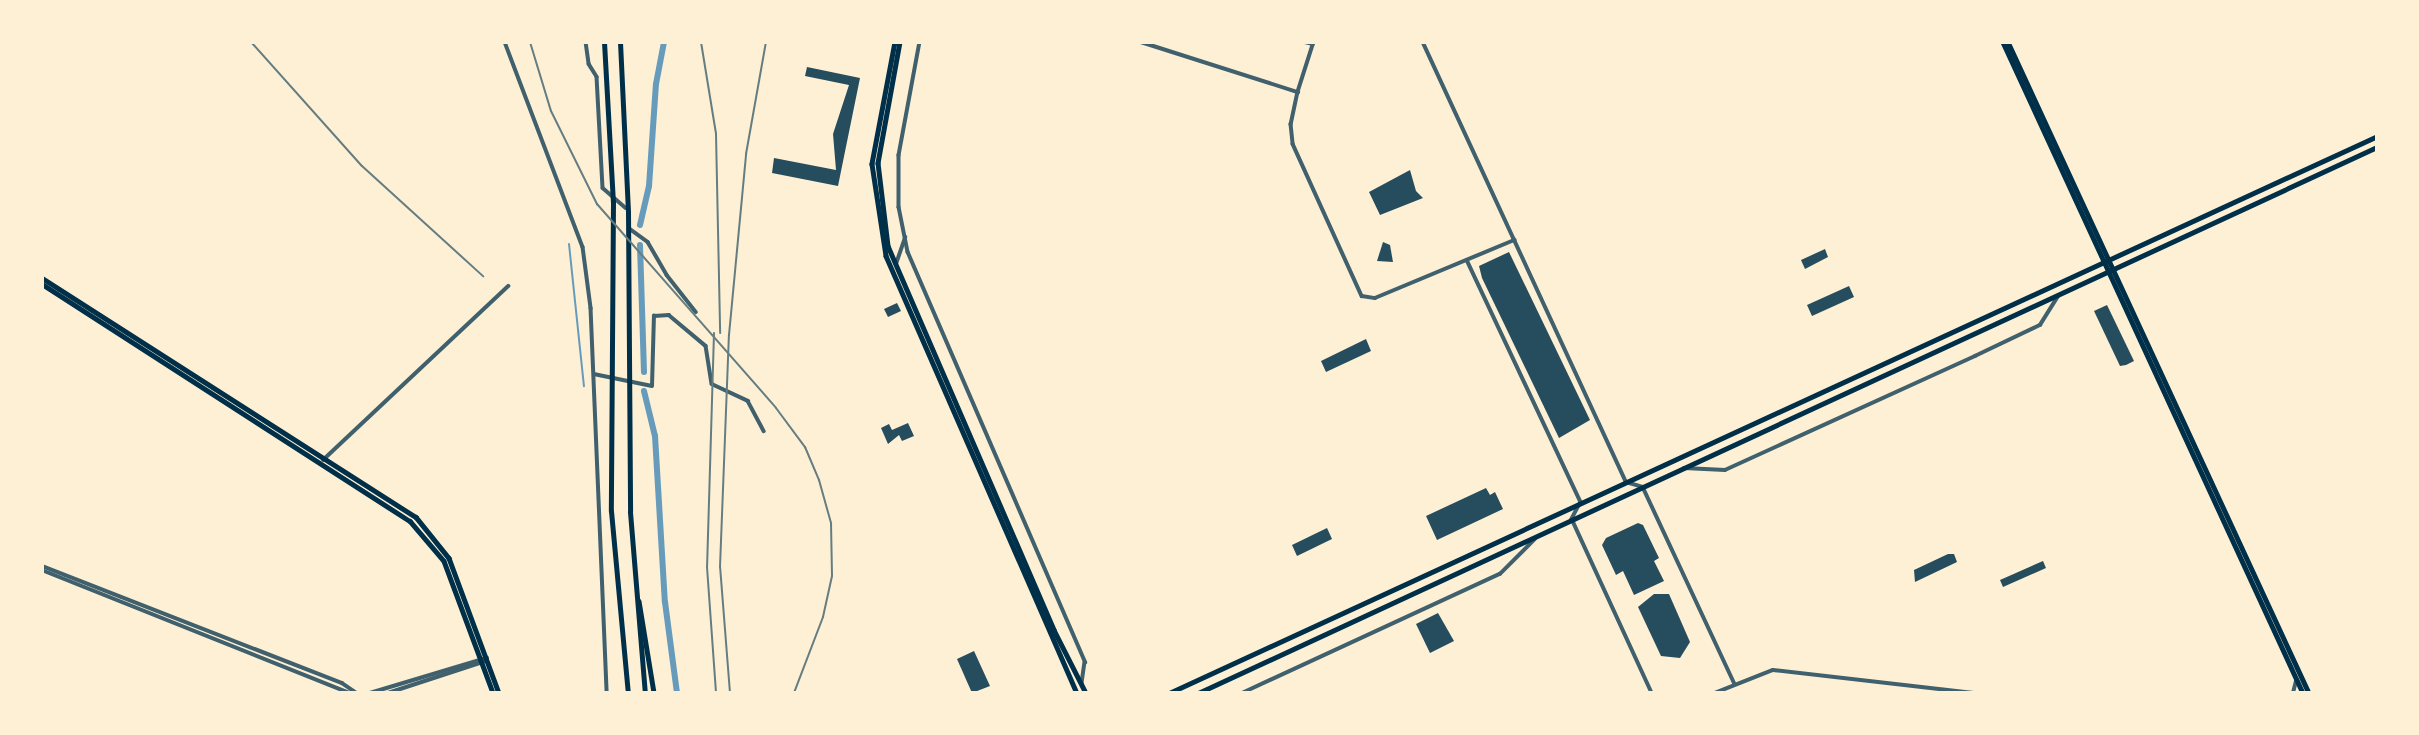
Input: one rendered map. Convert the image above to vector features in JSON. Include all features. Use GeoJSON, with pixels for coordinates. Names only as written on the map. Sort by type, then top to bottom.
{"type":"FeatureCollection","features":[{"type":"Feature","properties":{"kind":"main road"},"geometry":{"type":"LineString","coordinates":[[604,42],[613,202],[611,511],[628,693]]}},
{"type":"Feature","properties":{"kind":"main road"},"geometry":{"type":"LineString","coordinates":[[621,42],[634,577],[645,693]]}},
{"type":"Feature","properties":{"kind":"main road"},"geometry":{"type":"LineString","coordinates":[[895,42],[872,164],[886,256],[1075,693]]}},
{"type":"Feature","properties":{"kind":"main road"},"geometry":{"type":"LineString","coordinates":[[900,42],[877,174],[885,233],[895,266],[1086,693]]}},
{"type":"Feature","properties":{"kind":"main road"},"geometry":{"type":"LineString","coordinates":[[2003,42],[2103,261],[2111,270],[2309,693]]}},
{"type":"Feature","properties":{"kind":"main road"},"geometry":{"type":"LineString","coordinates":[[2008,42],[2110,257],[2111,270],[2303,693]]}},
{"type":"Feature","properties":{"kind":"main road"},"geometry":{"type":"LineString","coordinates":[[1169,693],[2377,136]]}},
{"type":"Feature","properties":{"kind":"main road"},"geometry":{"type":"LineString","coordinates":[[1198,693],[2377,147]]}},
{"type":"Feature","properties":{"kind":"main road"},"geometry":{"type":"LineString","coordinates":[[42,278],[323,459]]}},
{"type":"Feature","properties":{"kind":"main road"},"geometry":{"type":"LineString","coordinates":[[42,284],[406,508],[435,537],[455,571],[493,693]]}},
{"type":"Feature","properties":{"kind":"main road"},"geometry":{"type":"LineString","coordinates":[[1626,482],[1631,492]]}},
{"type":"Feature","properties":{"kind":"main road"},"geometry":{"type":"LineString","coordinates":[[1581,502],[1586,513]]}},
{"type":"Feature","properties":{"kind":"main road"},"geometry":{"type":"LineString","coordinates":[[634,577],[654,693]]}},
{"type":"Feature","properties":{"kind":"main road"},"geometry":{"type":"LineString","coordinates":[[484,659],[499,693]]}},
{"type":"Feature","properties":{"kind":"street"},"geometry":{"type":"LineString","coordinates":[[505,42],[583,247],[594,374],[607,693]]}},
{"type":"Feature","properties":{"kind":"street"},"geometry":{"type":"LineString","coordinates":[[586,42],[589,64],[597,77],[603,188],[625,205],[628,227],[648,242],[667,275],[696,313]]}},
{"type":"Feature","properties":{"kind":"street"},"geometry":{"type":"LineString","coordinates":[[1140,42],[1298,92]]}},
{"type":"Feature","properties":{"kind":"street"},"geometry":{"type":"LineString","coordinates":[[1305,42],[1313,43],[1291,124],[1296,153],[1362,296],[1375,298],[1514,240]]}},
{"type":"Feature","properties":{"kind":"street"},"geometry":{"type":"LineString","coordinates":[[1423,42],[1626,482],[1643,486],[1735,684]]}},
{"type":"Feature","properties":{"kind":"street"},"geometry":{"type":"LineString","coordinates":[[918,44],[899,155],[905,238],[1085,662],[1082,685]]}},
{"type":"Feature","properties":{"kind":"street"},"geometry":{"type":"LineString","coordinates":[[895,266],[905,238]]}},
{"type":"Feature","properties":{"kind":"street"},"geometry":{"type":"LineString","coordinates":[[1467,260],[1581,502],[1572,519],[1652,693]]}},
{"type":"Feature","properties":{"kind":"street"},"geometry":{"type":"LineString","coordinates":[[323,459],[508,286]]}},
{"type":"Feature","properties":{"kind":"street"},"geometry":{"type":"LineString","coordinates":[[1682,468],[1725,470],[1975,356],[2040,325],[2060,294]]}},
{"type":"Feature","properties":{"kind":"street"},"geometry":{"type":"LineString","coordinates":[[594,374],[652,386],[654,316],[663,312],[681,322],[706,346],[712,384],[748,401],[764,430]]}},
{"type":"Feature","properties":{"kind":"street"},"geometry":{"type":"LineString","coordinates":[[1242,693],[1500,574],[1538,535]]}},
{"type":"Feature","properties":{"kind":"street"},"geometry":{"type":"LineString","coordinates":[[42,568],[350,693]]}},
{"type":"Feature","properties":{"kind":"street"},"geometry":{"type":"LineString","coordinates":[[42,568],[342,683],[357,693]]}},
{"type":"Feature","properties":{"kind":"street"},"geometry":{"type":"LineString","coordinates":[[370,693],[484,659]]}},
{"type":"Feature","properties":{"kind":"street"},"geometry":{"type":"LineString","coordinates":[[388,693],[484,659]]}},
{"type":"Feature","properties":{"kind":"street"},"geometry":{"type":"LineString","coordinates":[[1716,693],[1779,670],[1976,693]]}},
{"type":"Feature","properties":{"kind":"street"},"geometry":{"type":"LineString","coordinates":[[2293,693],[2297,678]]}},
{"type":"Feature","properties":{"kind":"building"},"geometry":{"type":"Polygon","coordinates":[[[807,67],[860,78],[838,186],[772,173],[774,158],[836,170],[833,134],[849,85],[805,76],[807,67]]]}},
{"type":"Feature","properties":{"kind":"building"},"geometry":{"type":"Polygon","coordinates":[[[1410,170],[1416,191],[1423,198],[1380,215],[1369,192],[1410,170]]]}},
{"type":"Feature","properties":{"kind":"building"},"geometry":{"type":"Polygon","coordinates":[[[1383,242],[1390,245],[1393,262],[1377,261],[1383,242]]]}},
{"type":"Feature","properties":{"kind":"building"},"geometry":{"type":"Polygon","coordinates":[[[1825,249],[1828,257],[1805,269],[1801,260],[1825,249]]]}},
{"type":"Feature","properties":{"kind":"building"},"geometry":{"type":"Polygon","coordinates":[[[1509,252],[1590,420],[1559,438],[1482,278],[1479,266],[1509,252]]]}},
{"type":"Feature","properties":{"kind":"building"},"geometry":{"type":"Polygon","coordinates":[[[1849,286],[1854,297],[1812,316],[1807,305],[1849,286]]]}},
{"type":"Feature","properties":{"kind":"building"},"geometry":{"type":"Polygon","coordinates":[[[897,303],[901,311],[888,317],[884,309],[897,303]]]}},
{"type":"Feature","properties":{"kind":"building"},"geometry":{"type":"Polygon","coordinates":[[[2107,305],[2134,361],[2126,365],[2120,366],[2094,311],[2107,305]]]}},
{"type":"Feature","properties":{"kind":"building"},"geometry":{"type":"Polygon","coordinates":[[[1366,339],[1371,351],[1326,372],[1321,361],[1366,339]]]}},
{"type":"Feature","properties":{"kind":"building"},"geometry":{"type":"Polygon","coordinates":[[[908,423],[914,436],[902,441],[899,435],[888,444],[881,428],[889,424],[892,430],[908,423]]]}},
{"type":"Feature","properties":{"kind":"building"},"geometry":{"type":"Polygon","coordinates":[[[1486,488],[1490,495],[1495,492],[1503,509],[1437,540],[1426,516],[1486,488]]]}},
{"type":"Feature","properties":{"kind":"building"},"geometry":{"type":"Polygon","coordinates":[[[1638,523],[1643,525],[1659,558],[1654,561],[1664,581],[1634,595],[1623,571],[1616,575],[1602,545],[1606,538],[1638,523]]]}},
{"type":"Feature","properties":{"kind":"building"},"geometry":{"type":"Polygon","coordinates":[[[1327,528],[1332,539],[1297,556],[1292,545],[1327,528]]]}},
{"type":"Feature","properties":{"kind":"building"},"geometry":{"type":"Polygon","coordinates":[[[1948,554],[1954,554],[1957,562],[1915,582],[1914,570],[1948,554]]]}},
{"type":"Feature","properties":{"kind":"building"},"geometry":{"type":"Polygon","coordinates":[[[2043,561],[2046,568],[2003,587],[2000,580],[2043,561]]]}},
{"type":"Feature","properties":{"kind":"building"},"geometry":{"type":"Polygon","coordinates":[[[1654,594],[1669,594],[1690,642],[1680,658],[1661,656],[1638,607],[1654,594]]]}},
{"type":"Feature","properties":{"kind":"building"},"geometry":{"type":"Polygon","coordinates":[[[1438,613],[1454,641],[1430,653],[1416,624],[1438,613]]]}},
{"type":"Feature","properties":{"kind":"building"},"geometry":{"type":"Polygon","coordinates":[[[974,651],[990,686],[972,693],[957,659],[974,651]]]}},
{"type":"Feature","properties":{"kind":"waterway"},"geometry":{"type":"LineString","coordinates":[[640,225],[649,186],[656,84],[664,42]]}},
{"type":"Feature","properties":{"kind":"waterway"},"geometry":{"type":"LineString","coordinates":[[569,244],[584,386]]}},
{"type":"Feature","properties":{"kind":"waterway"},"geometry":{"type":"LineString","coordinates":[[640,245],[644,372]]}},
{"type":"Feature","properties":{"kind":"waterway"},"geometry":{"type":"LineString","coordinates":[[644,391],[655,436],[665,602],[677,693]]}},
{"type":"Feature","properties":{"kind":"railway"},"geometry":{"type":"LineString","coordinates":[[251,42],[362,166],[483,276]]}},
{"type":"Feature","properties":{"kind":"railway"},"geometry":{"type":"LineString","coordinates":[[530,42],[551,111],[597,204],[776,408],[805,447],[819,480],[831,523],[832,576],[823,617],[794,693]]}},
{"type":"Feature","properties":{"kind":"railway"},"geometry":{"type":"LineString","coordinates":[[701,42],[716,134],[720,333]]}},
{"type":"Feature","properties":{"kind":"railway"},"geometry":{"type":"LineString","coordinates":[[730,693],[720,567],[729,335],[746,154],[766,42]]}},
{"type":"Feature","properties":{"kind":"railway"},"geometry":{"type":"LineString","coordinates":[[714,333],[707,567],[716,693]]}}]}
